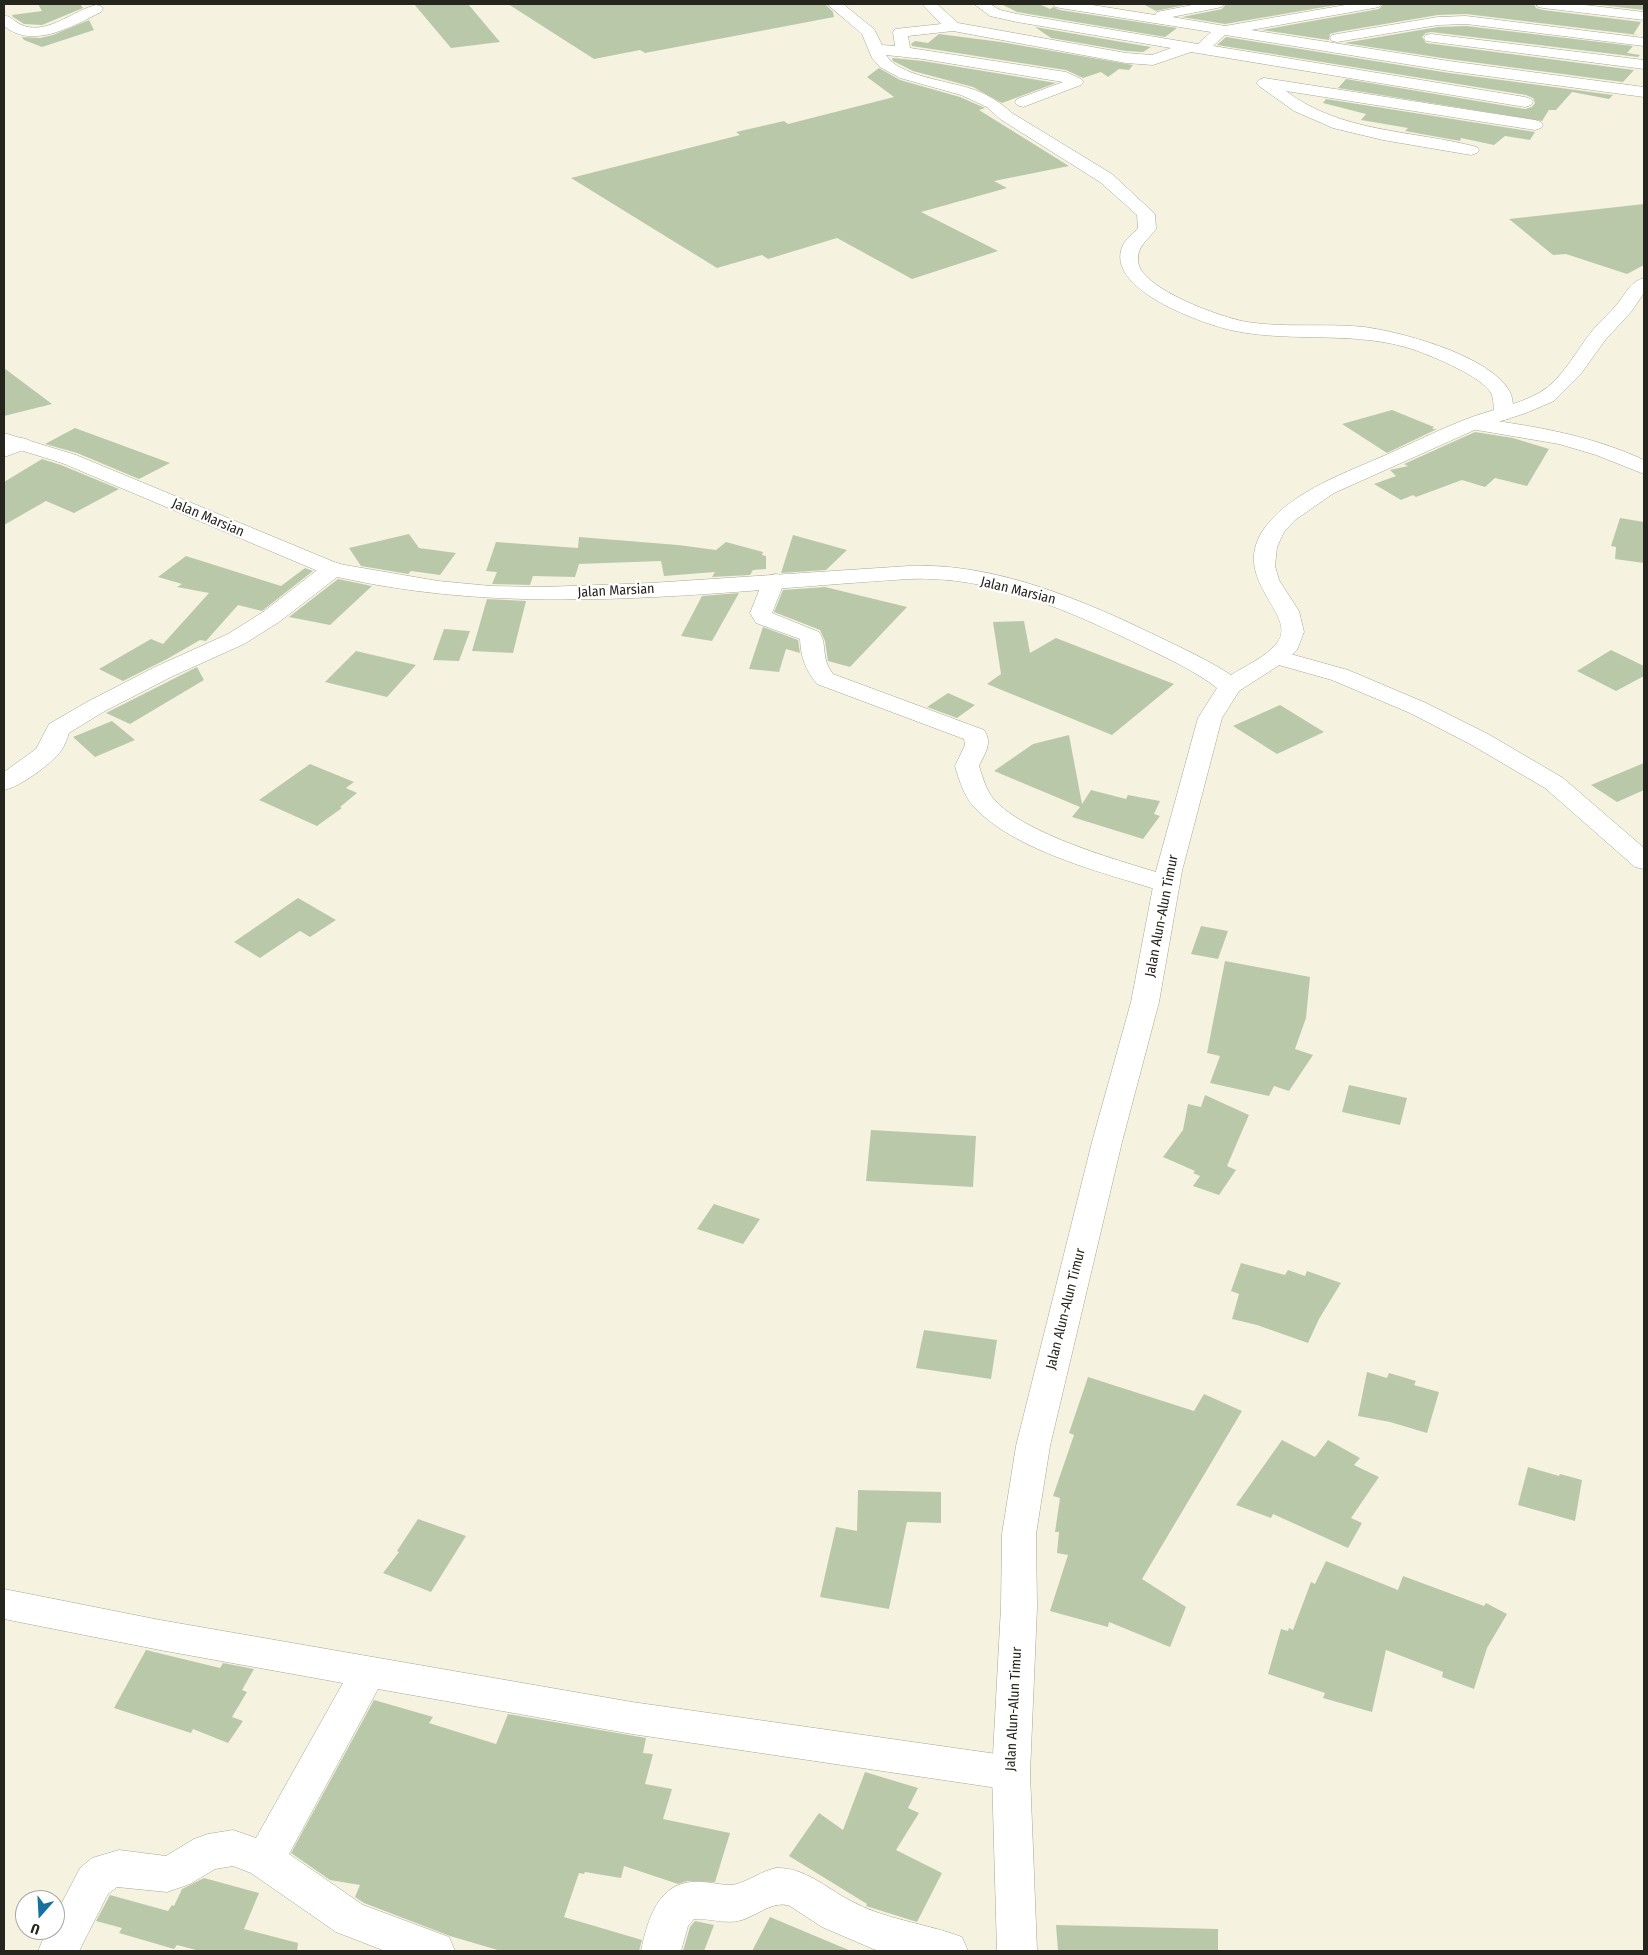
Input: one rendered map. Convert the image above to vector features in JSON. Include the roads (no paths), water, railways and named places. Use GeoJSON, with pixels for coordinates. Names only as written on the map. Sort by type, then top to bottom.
{"type":"FeatureCollection","features":[{"type":"Feature","properties":{"kind":"street"},"geometry":{"type":"LineString","coordinates":[[834,4],[869,32],[885,64],[918,80],[967,92],[993,104],[1014,121],[1106,178],[1127,196],[1146,214],[1147,229],[1135,238],[1129,253],[1134,275],[1149,288],[1195,313],[1236,325],[1314,332],[1352,332],[1386,337],[1428,349],[1450,357],[1478,372],[1500,392],[1504,414]]}},
{"type":"Feature","properties":{"kind":"street"},"geometry":{"type":"LineString","coordinates":[[929,4],[953,27]]}},
{"type":"Feature","properties":{"kind":"street"},"geometry":{"type":"LineString","coordinates":[[981,4],[995,13],[1017,18],[1525,102]]}},
{"type":"Feature","properties":{"kind":"street"},"geometry":{"type":"LineString","coordinates":[[1060,4],[1221,31],[1644,92]]}},
{"type":"Feature","properties":{"kind":"street"},"geometry":{"type":"LineString","coordinates":[[1144,18],[1217,4]]}},
{"type":"Feature","properties":{"kind":"street"},"geometry":{"type":"LineString","coordinates":[[903,52],[900,32],[953,27],[1137,60],[1156,59],[1196,48],[1221,31],[1374,4]]}},
{"type":"Feature","properties":{"kind":"street"},"geometry":{"type":"LineString","coordinates":[[1543,4],[1644,16]]}},
{"type":"Feature","properties":{"kind":"street"},"geometry":{"type":"LineString","coordinates":[[4,19],[21,31],[39,32],[96,9]]}},
{"type":"Feature","properties":{"kind":"street"},"geometry":{"type":"LineString","coordinates":[[1452,20],[1476,44],[1499,72]]}},
{"type":"Feature","properties":{"kind":"street"},"geometry":{"type":"LineString","coordinates":[[1337,38],[1452,20],[1480,21],[1644,42]]}},
{"type":"Feature","properties":{"kind":"street"},"geometry":{"type":"LineString","coordinates":[[1431,38],[1644,65]]}},
{"type":"Feature","properties":{"kind":"street"},"geometry":{"type":"LineString","coordinates":[[876,49],[1066,77],[1076,82],[1023,102]]}},
{"type":"Feature","properties":{"kind":"street"},"geometry":{"type":"LineString","coordinates":[[1227,53],[1247,73],[1301,108],[1335,122],[1370,132],[1470,150]]}},
{"type":"Feature","properties":{"kind":"street"},"geometry":{"type":"LineString","coordinates":[[1264,83],[1535,125]]}},
{"type":"Feature","properties":{"kind":"street"},"geometry":{"type":"LineString","coordinates":[[1230,686],[1276,657],[1289,645],[1293,632],[1288,611],[1268,580],[1264,566],[1266,547],[1274,530],[1287,515],[1327,489],[1354,476],[1472,424],[1547,397],[1558,388],[1599,335],[1643,286]]}},
{"type":"Feature","properties":{"kind":"street"},"geometry":{"type":"LineString","coordinates":[[1472,424],[1517,430],[1577,443],[1644,468]]}},
{"type":"Feature","properties":{"kind":"street","name":"Jalan Marsian"},"geometry":{"type":"LineString","coordinates":[[10,445],[69,459],[333,569],[374,578],[463,591],[544,594],[594,593],[920,572],[1002,584],[1071,605],[1130,631],[1211,671],[1230,686]]}},
{"type":"Feature","properties":{"kind":"street"},"geometry":{"type":"LineString","coordinates":[[4,783],[45,754],[52,746],[58,729],[95,707],[163,672],[236,639],[271,617],[333,569]]}},
{"type":"Feature","properties":{"kind":"street"},"geometry":{"type":"LineString","coordinates":[[776,581],[770,588],[761,613],[764,618],[808,634],[811,638],[812,656],[817,669],[825,679],[975,735],[977,745],[967,766],[971,778],[982,801],[1014,828],[1048,843],[1167,884]]}},
{"type":"Feature","properties":{"kind":"street"},"geometry":{"type":"LineString","coordinates":[[1276,657],[1340,675],[1418,708],[1479,739],[1554,783],[1644,861]]}},
{"type":"Feature","properties":{"kind":"street","name":"Jalan Alun-Alun Timur"},"geometry":{"type":"LineString","coordinates":[[1017,1951],[1011,1772],[1019,1534],[1033,1446],[1104,1152],[1145,1002],[1167,884],[1190,788],[1210,718],[1230,686]]}},
{"type":"Feature","properties":{"kind":"street"},"geometry":{"type":"LineString","coordinates":[[4,1604],[160,1635],[632,1718],[1011,1772]]}},
{"type":"Feature","properties":{"kind":"street"},"geometry":{"type":"LineString","coordinates":[[265,1860],[368,1672]]}},
{"type":"Feature","properties":{"kind":"street"},"geometry":{"type":"LineString","coordinates":[[58,1951],[94,1881],[106,1871],[120,1868],[166,1874],[176,1871],[196,1858],[222,1848],[233,1848],[265,1860],[350,1919],[434,1951]]}},
{"type":"Feature","properties":{"kind":"street"},"geometry":{"type":"LineString","coordinates":[[661,1951],[672,1912],[678,1905],[686,1901],[698,1900],[737,1903],[773,1886],[784,1886],[800,1891],[837,1915],[877,1932],[948,1951]]}}]}
